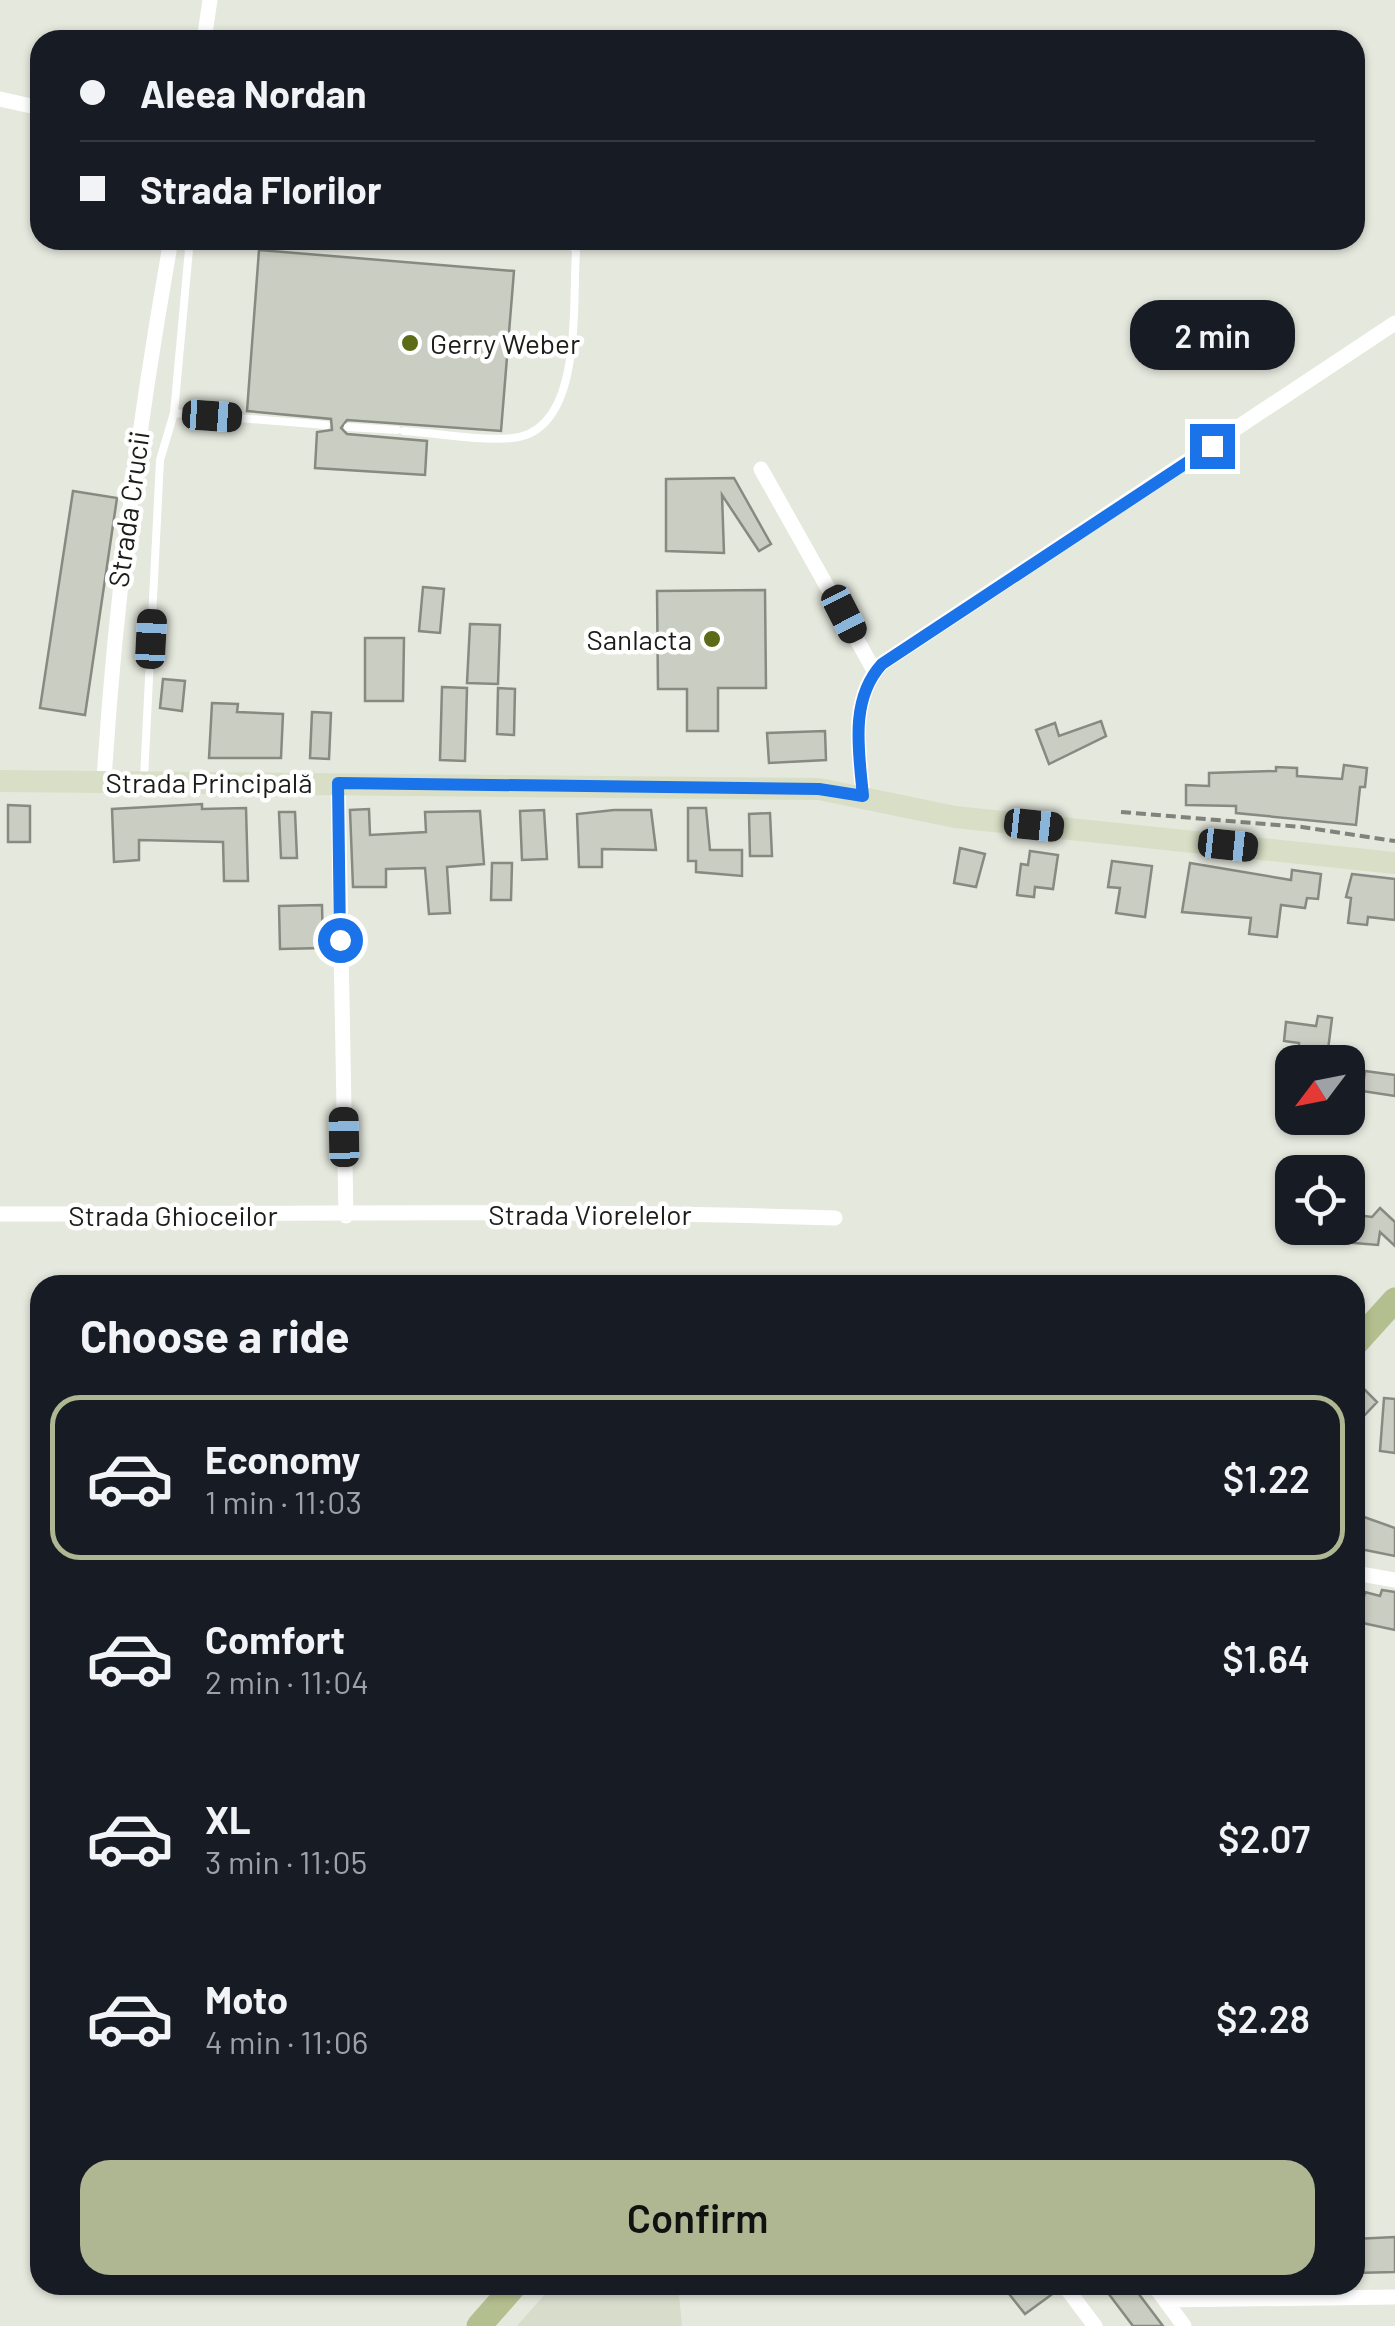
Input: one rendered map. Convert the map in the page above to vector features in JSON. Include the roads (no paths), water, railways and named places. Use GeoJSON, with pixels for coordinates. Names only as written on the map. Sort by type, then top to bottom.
{"type":"FeatureCollection","features":[{"type":"Feature","properties":{"kind":"main road"},"geometry":{"type":"LineString","coordinates":[[1365,1333],[1395,1300]]}},
{"type":"Feature","properties":{"kind":"main road"},"geometry":{"type":"LineString","coordinates":[[479,2326],[506,2295]]}},
{"type":"Feature","properties":{"kind":"street"},"geometry":{"type":"LineString","coordinates":[[206,30],[210,0]]}},
{"type":"Feature","properties":{"kind":"street"},"geometry":{"type":"LineString","coordinates":[[0,99],[30,106]]}},
{"type":"Feature","properties":{"kind":"street","name":"Strada Crucii"},"geometry":{"type":"LineString","coordinates":[[104,781],[116,600],[136,448],[169,250]]}},
{"type":"Feature","properties":{"kind":"street"},"geometry":{"type":"LineString","coordinates":[[863,796],[858,729],[864,690],[875,672],[1395,322]]}},
{"type":"Feature","properties":{"kind":"street"},"geometry":{"type":"LineString","coordinates":[[761,469],[875,672]]}},
{"type":"Feature","properties":{"kind":"street","name":"Strada Principală"},"geometry":{"type":"LineString","coordinates":[[0,781],[819,789],[956,817],[1395,863]]}},
{"type":"Feature","properties":{"kind":"street"},"geometry":{"type":"LineString","coordinates":[[338,783],[346,1216]]}},
{"type":"Feature","properties":{"kind":"street","name":"Strada Viorelelor"},"geometry":{"type":"LineString","coordinates":[[346,1216],[597,1211],[834,1218]]}},
{"type":"Feature","properties":{"kind":"street","name":"Strada Ghioceilor"},"geometry":{"type":"LineString","coordinates":[[0,1214],[346,1216]]}},
{"type":"Feature","properties":{"kind":"street"},"geometry":{"type":"LineString","coordinates":[[1365,1575],[1395,1580]]}},
{"type":"Feature","properties":{"kind":"street"},"geometry":{"type":"LineString","coordinates":[[1072,2295],[1095,2326]]}},
{"type":"Feature","properties":{"kind":"street"},"geometry":{"type":"LineString","coordinates":[[1161,2295],[1184,2326]]}},
{"type":"Feature","properties":{"kind":"street"},"geometry":{"type":"LineString","coordinates":[[1165,2300],[1259,2295]]}},
{"type":"Feature","properties":{"kind":"street"},"geometry":{"type":"LineString","coordinates":[[1356,2295],[1395,2298]]}},
{"type":"Feature","properties":{"kind":"lane"},"geometry":{"type":"LineString","coordinates":[[143,782],[160,460],[174,413],[190,250]]}},
{"type":"Feature","properties":{"kind":"lane"},"geometry":{"type":"LineString","coordinates":[[348,427],[512,438],[536,432],[555,415],[565,392],[575,250]]}},
{"type":"Feature","properties":{"kind":"lane"},"geometry":{"type":"LineString","coordinates":[[174,413],[326,425]]}},
{"type":"Feature","properties":{"kind":"place","name":"Gerry Weber"},"geometry":{"type":"Point","coordinates":[410,343]}},
{"type":"Feature","properties":{"kind":"place","name":"Sanlacta"},"geometry":{"type":"Point","coordinates":[712,639]}}]}
